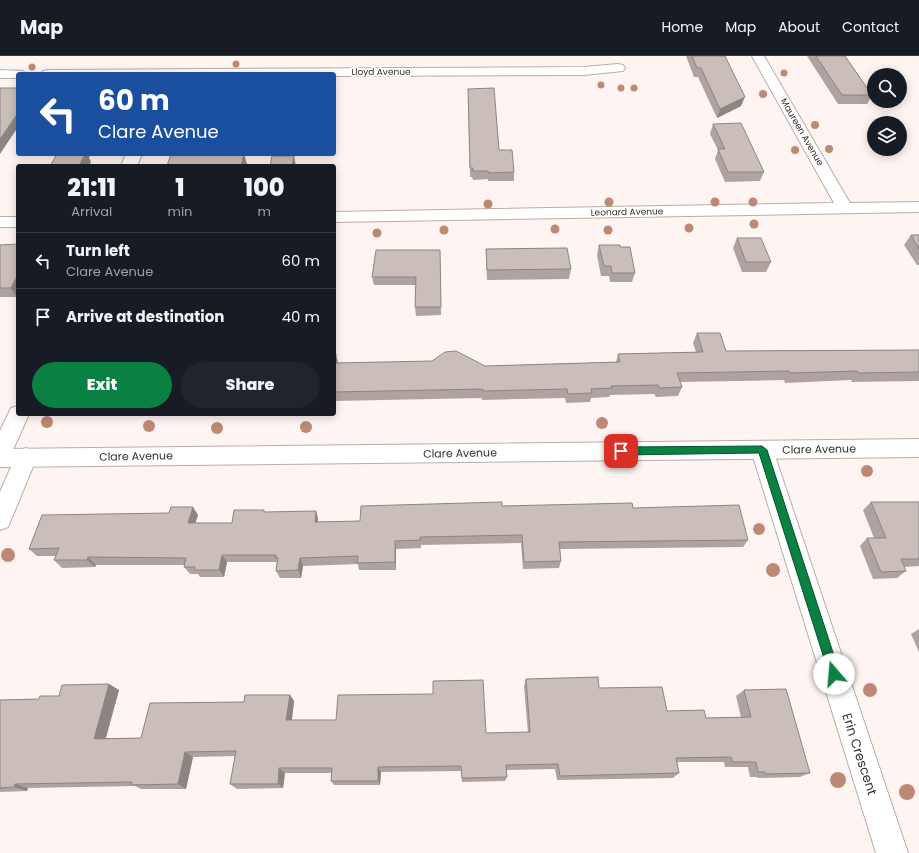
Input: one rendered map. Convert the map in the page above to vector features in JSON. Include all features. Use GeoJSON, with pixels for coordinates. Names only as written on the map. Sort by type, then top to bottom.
{"type":"FeatureCollection","features":[{"type":"Feature","properties":{"kind":"street","name":"Maureen Avenue"},"geometry":{"type":"LineString","coordinates":[[758,56],[846,209]]}},
{"type":"Feature","properties":{"kind":"street","name":"Lloyd Avenue"},"geometry":{"type":"LineString","coordinates":[[110,72],[171,70],[584,71],[618,68]]}},
{"type":"Feature","properties":{"kind":"street"},"geometry":{"type":"LineString","coordinates":[[0,74],[16,74]]}},
{"type":"Feature","properties":{"kind":"street","name":"Leonard Avenue"},"geometry":{"type":"LineString","coordinates":[[336,217],[919,207]]}},
{"type":"Feature","properties":{"kind":"street"},"geometry":{"type":"LineString","coordinates":[[0,222],[16,222]]}},
{"type":"Feature","properties":{"kind":"street"},"geometry":{"type":"LineString","coordinates":[[0,457],[17,416]]}},
{"type":"Feature","properties":{"kind":"street","name":"Clare Avenue"},"geometry":{"type":"LineString","coordinates":[[0,457],[919,448]]}},
{"type":"Feature","properties":{"kind":"street","name":"Erin Crescent"},"geometry":{"type":"LineString","coordinates":[[762,450],[892,853]]}},
{"type":"Feature","properties":{"kind":"street"},"geometry":{"type":"LineString","coordinates":[[0,520],[26,457]]}},
{"type":"Feature","properties":{"kind":"building"},"geometry":{"type":"Polygon","coordinates":[[[692,56],[725,56],[745,97],[720,109],[701,68],[697,68],[692,56]]]}},
{"type":"Feature","properties":{"kind":"building"},"geometry":{"type":"Polygon","coordinates":[[[816,56],[845,56],[867,88],[867,95],[842,95],[816,56]]]}},
{"type":"Feature","properties":{"kind":"building"},"geometry":{"type":"Polygon","coordinates":[[[0,88],[16,88],[16,116],[0,139],[0,88]]]}},
{"type":"Feature","properties":{"kind":"building"},"geometry":{"type":"Polygon","coordinates":[[[494,88],[499,150],[512,150],[514,172],[489,173],[488,171],[473,171],[473,168],[470,168],[468,89],[494,88]]]}},
{"type":"Feature","properties":{"kind":"building"},"geometry":{"type":"Polygon","coordinates":[[[741,123],[764,172],[728,172],[718,149],[725,149],[713,124],[741,123]]]}},
{"type":"Feature","properties":{"kind":"building"},"geometry":{"type":"Polygon","coordinates":[[[56,156],[84,156],[80,164],[51,164],[56,156]]]}},
{"type":"Feature","properties":{"kind":"building"},"geometry":{"type":"Polygon","coordinates":[[[170,156],[244,156],[242,164],[168,164],[170,156]]]}},
{"type":"Feature","properties":{"kind":"building"},"geometry":{"type":"Polygon","coordinates":[[[272,156],[294,156],[292,164],[270,164],[272,156]]]}},
{"type":"Feature","properties":{"kind":"building"},"geometry":{"type":"Polygon","coordinates":[[[911,235],[919,235],[919,249],[911,235]]]}},
{"type":"Feature","properties":{"kind":"building"},"geometry":{"type":"Polygon","coordinates":[[[737,238],[761,238],[771,262],[746,262],[737,238]]]}},
{"type":"Feature","properties":{"kind":"building"},"geometry":{"type":"Polygon","coordinates":[[[16,244],[16,278],[11,288],[0,288],[0,245],[16,244]]]}},
{"type":"Feature","properties":{"kind":"building"},"geometry":{"type":"Polygon","coordinates":[[[599,245],[620,245],[620,247],[630,247],[635,273],[612,273],[611,266],[604,266],[599,245]]]}},
{"type":"Feature","properties":{"kind":"building"},"geometry":{"type":"Polygon","coordinates":[[[567,248],[571,269],[487,270],[486,249],[567,248]]]}},
{"type":"Feature","properties":{"kind":"building"},"geometry":{"type":"Polygon","coordinates":[[[376,250],[440,250],[441,307],[415,307],[416,277],[372,277],[376,250]]]}},
{"type":"Feature","properties":{"kind":"building"},"geometry":{"type":"Polygon","coordinates":[[[697,333],[720,333],[726,351],[919,350],[919,372],[858,373],[857,371],[790,373],[789,371],[677,373],[682,387],[659,388],[658,385],[611,386],[612,388],[591,389],[592,393],[568,394],[567,389],[336,392],[336,363],[432,361],[445,352],[456,351],[485,366],[620,362],[618,354],[703,352],[697,333]]]}},
{"type":"Feature","properties":{"kind":"building"},"geometry":{"type":"Polygon","coordinates":[[[502,502],[502,506],[632,503],[633,508],[739,505],[748,540],[559,542],[561,561],[524,562],[522,535],[420,537],[420,540],[395,541],[395,562],[357,563],[358,556],[300,558],[298,570],[276,571],[278,557],[275,558],[276,555],[222,555],[219,570],[195,570],[195,567],[184,567],[186,558],[88,557],[87,560],[54,560],[59,548],[29,549],[42,515],[169,513],[171,507],[193,507],[188,523],[232,523],[234,510],[264,510],[264,512],[316,511],[315,522],[360,521],[361,506],[502,502]]]}},
{"type":"Feature","properties":{"kind":"building"},"geometry":{"type":"Polygon","coordinates":[[[871,502],[919,502],[919,559],[901,559],[906,571],[881,572],[867,538],[886,538],[871,502]]]}},
{"type":"Feature","properties":{"kind":"building"},"geometry":{"type":"Polygon","coordinates":[[[598,677],[599,688],[662,687],[667,711],[704,710],[706,718],[751,717],[744,690],[786,689],[810,773],[766,774],[765,772],[758,772],[756,762],[733,762],[731,757],[676,758],[679,773],[560,776],[558,764],[506,765],[507,777],[462,778],[461,766],[378,767],[378,781],[331,781],[332,768],[279,768],[278,784],[230,784],[236,751],[185,752],[178,784],[131,785],[132,782],[15,784],[14,787],[0,788],[0,700],[39,699],[40,696],[59,696],[62,685],[109,684],[94,739],[141,738],[150,703],[244,702],[245,695],[290,695],[286,720],[336,720],[338,695],[433,694],[433,681],[483,680],[486,733],[530,732],[526,679],[598,677]]]}},
{"type":"Feature","properties":{"kind":"route"},"geometry":{"type":"LineString","coordinates":[[621,451],[762,450],[834,674]]}}]}
